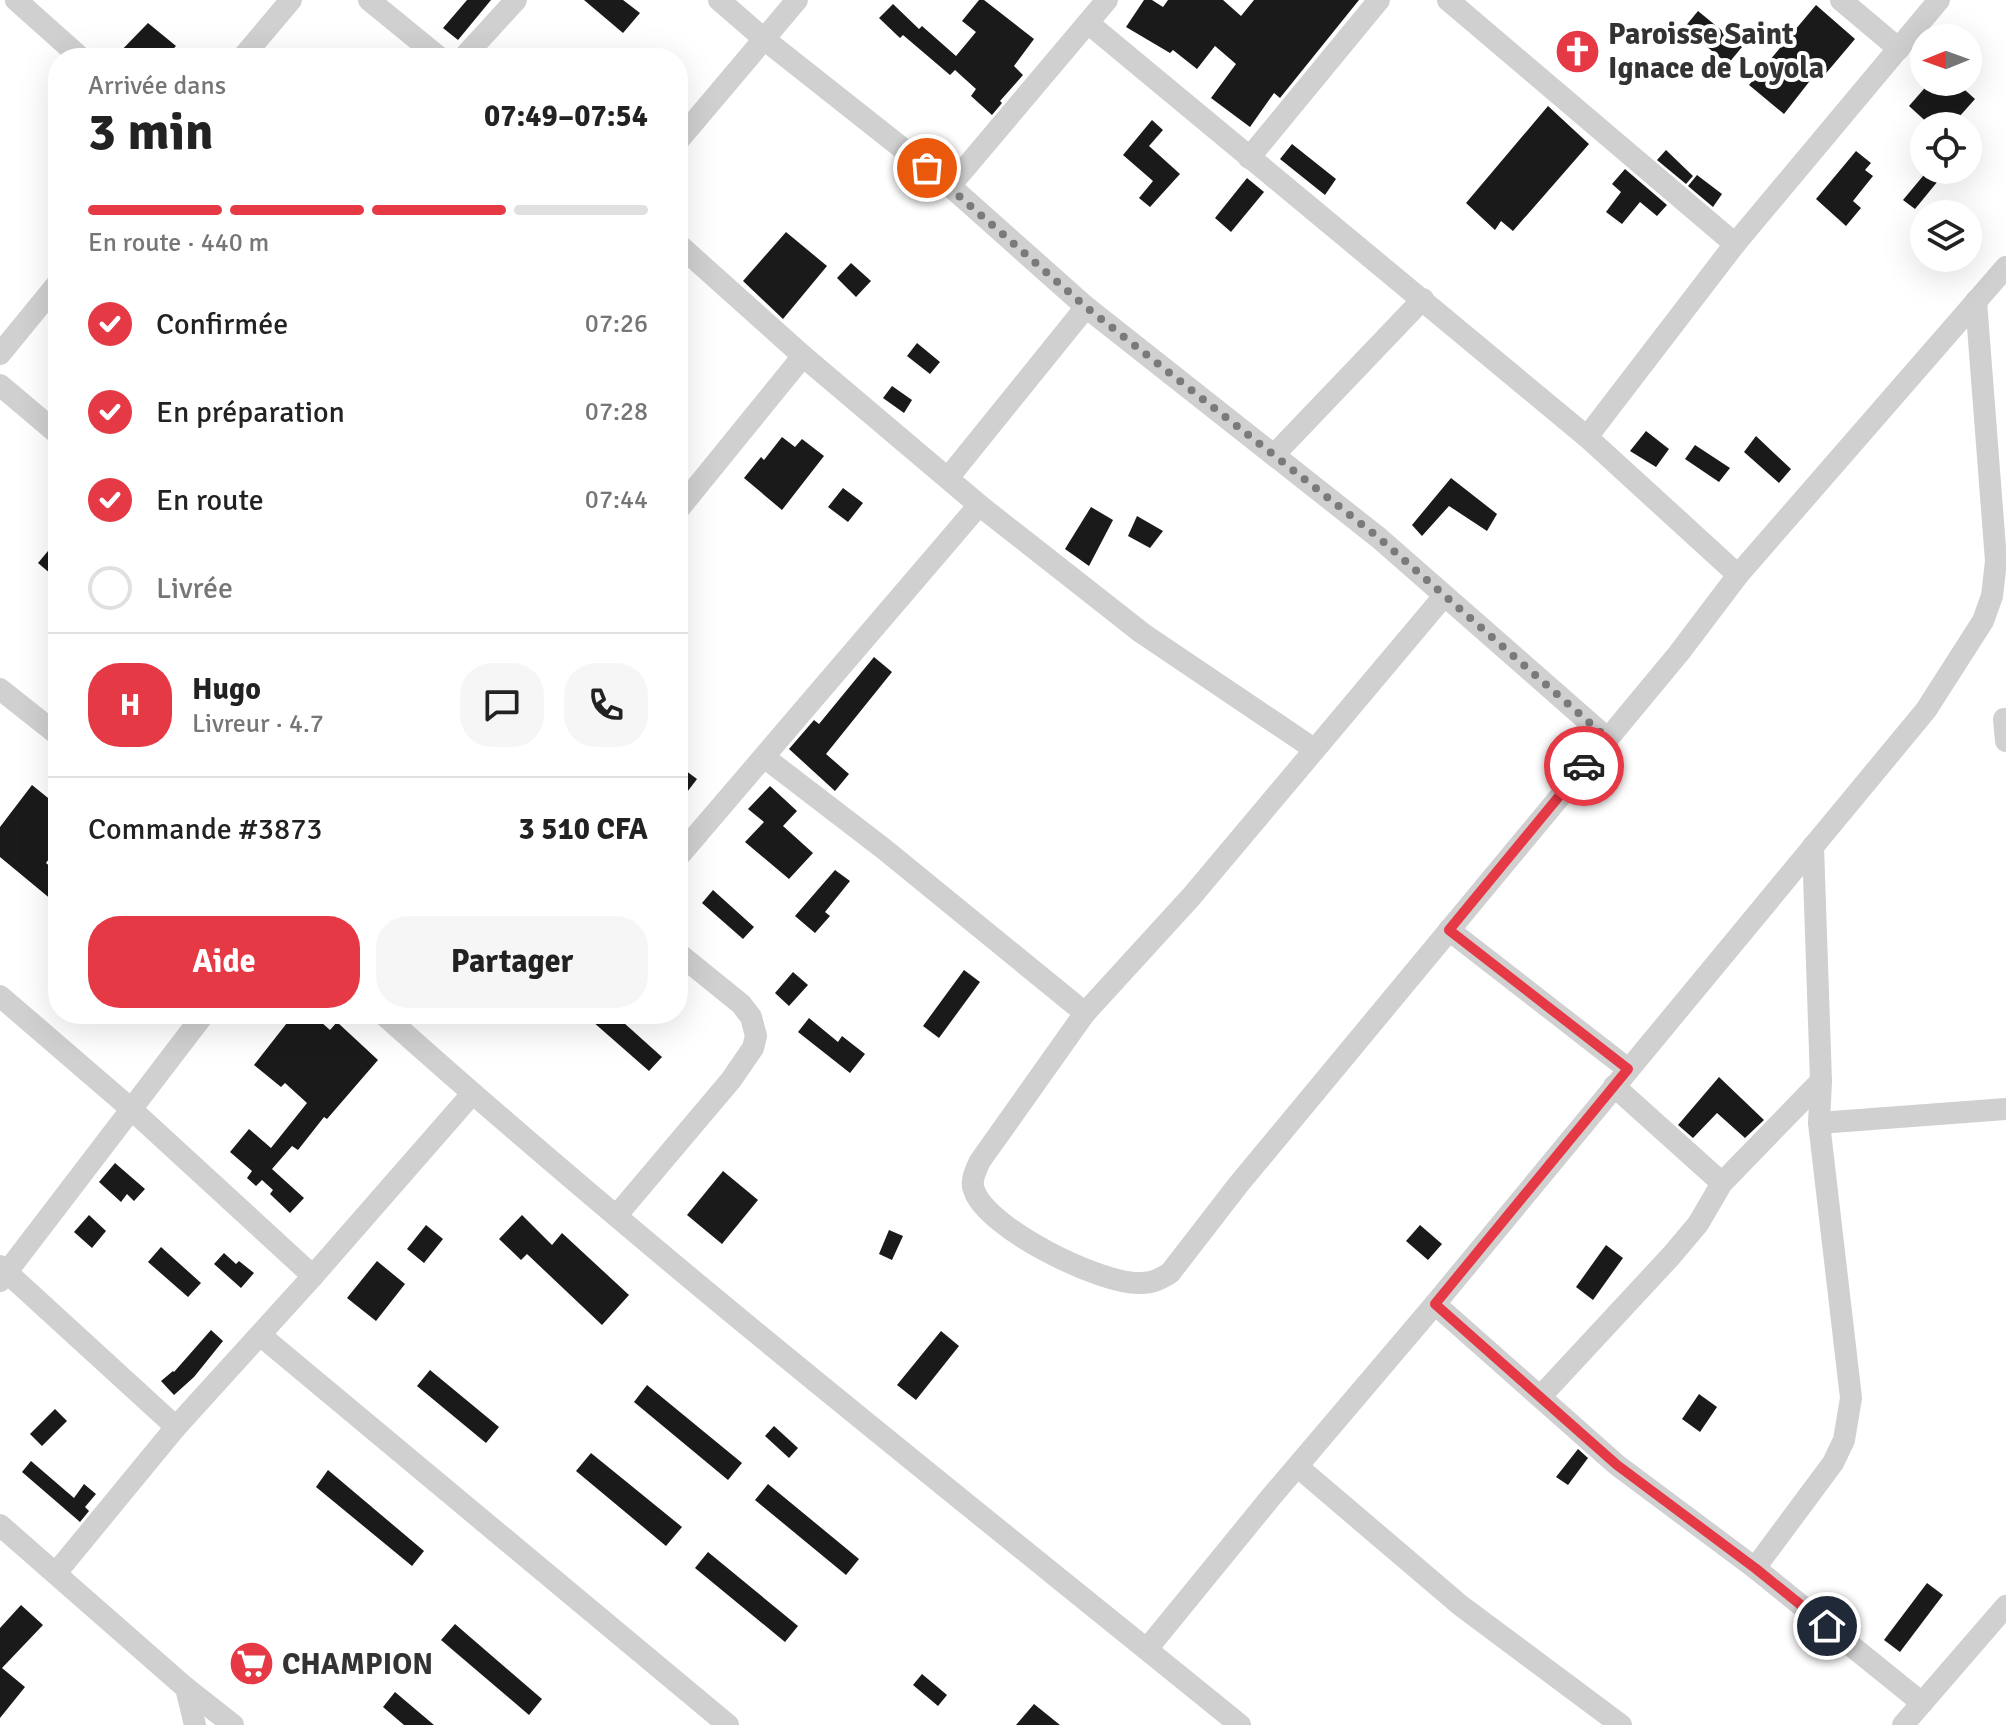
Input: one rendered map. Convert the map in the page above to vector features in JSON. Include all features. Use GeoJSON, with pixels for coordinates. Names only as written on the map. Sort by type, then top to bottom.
{"type":"FeatureCollection","features":[{"type":"Feature","properties":{"kind":"street"},"geometry":{"type":"LineString","coordinates":[[16,0],[70,48]]}},
{"type":"Feature","properties":{"kind":"street"},"geometry":{"type":"LineString","coordinates":[[250,48],[291,0]]}},
{"type":"Feature","properties":{"kind":"street"},"geometry":{"type":"LineString","coordinates":[[369,0],[428,48]]}},
{"type":"Feature","properties":{"kind":"street"},"geometry":{"type":"LineString","coordinates":[[472,48],[516,0]]}},
{"type":"Feature","properties":{"kind":"street"},"geometry":{"type":"LineString","coordinates":[[719,0],[950,186],[1086,307],[1379,538],[1607,738]]}},
{"type":"Feature","properties":{"kind":"street"},"geometry":{"type":"LineString","coordinates":[[688,129],[797,0]]}},
{"type":"Feature","properties":{"kind":"street"},"geometry":{"type":"LineString","coordinates":[[950,186],[1107,0]]}},
{"type":"Feature","properties":{"kind":"street"},"geometry":{"type":"LineString","coordinates":[[1249,158],[1379,0]]}},
{"type":"Feature","properties":{"kind":"street"},"geometry":{"type":"LineString","coordinates":[[1448,0],[1735,244]]}},
{"type":"Feature","properties":{"kind":"street"},"geometry":{"type":"LineString","coordinates":[[1841,0],[1899,49]]}},
{"type":"Feature","properties":{"kind":"street"},"geometry":{"type":"LineString","coordinates":[[1587,437],[1735,244],[1939,0]]}},
{"type":"Feature","properties":{"kind":"street"},"geometry":{"type":"LineString","coordinates":[[1088,23],[1587,437],[1738,575]]}},
{"type":"Feature","properties":{"kind":"street"},"geometry":{"type":"LineString","coordinates":[[688,253],[803,356],[979,505],[1142,633],[1314,749]]}},
{"type":"Feature","properties":{"kind":"street"},"geometry":{"type":"LineString","coordinates":[[1444,596],[1191,897],[1085,1013],[980,1161],[973,1179],[973,1189],[981,1203],[1006,1225],[1059,1260],[1118,1281],[1158,1281],[1170,1273],[1238,1185],[1679,653],[1738,575],[2006,267]]}},
{"type":"Feature","properties":{"kind":"street"},"geometry":{"type":"LineString","coordinates":[[0,354],[48,295]]}},
{"type":"Feature","properties":{"kind":"street"},"geometry":{"type":"LineString","coordinates":[[1274,455],[1423,299]]}},
{"type":"Feature","properties":{"kind":"street"},"geometry":{"type":"LineString","coordinates":[[1147,1649],[1926,710],[1983,621],[1992,596],[1996,561],[1976,301]]}},
{"type":"Feature","properties":{"kind":"street"},"geometry":{"type":"LineString","coordinates":[[948,478],[1086,307]]}},
{"type":"Feature","properties":{"kind":"street"},"geometry":{"type":"LineString","coordinates":[[688,498],[803,356]]}},
{"type":"Feature","properties":{"kind":"street"},"geometry":{"type":"LineString","coordinates":[[0,385],[48,426]]}},
{"type":"Feature","properties":{"kind":"street"},"geometry":{"type":"LineString","coordinates":[[688,845],[979,505]]}},
{"type":"Feature","properties":{"kind":"street"},"geometry":{"type":"LineString","coordinates":[[0,689],[48,727]]}},
{"type":"Feature","properties":{"kind":"street"},"geometry":{"type":"LineString","coordinates":[[764,757],[884,849],[1085,1013]]}},
{"type":"Feature","properties":{"kind":"street"},"geometry":{"type":"LineString","coordinates":[[1755,1568],[1833,1463],[1844,1440],[1851,1398],[1819,1123],[1821,1081],[1813,846]]}},
{"type":"Feature","properties":{"kind":"street"},"geometry":{"type":"LineString","coordinates":[[1449,930],[1621,1078],[1722,1183]]}},
{"type":"Feature","properties":{"kind":"street"},"geometry":{"type":"LineString","coordinates":[[617,1215],[731,1080],[753,1048],[756,1036],[751,1017],[741,1004],[688,961]]}},
{"type":"Feature","properties":{"kind":"street"},"geometry":{"type":"LineString","coordinates":[[0,996],[130,1108],[313,1276]]}},
{"type":"Feature","properties":{"kind":"street"},"geometry":{"type":"LineString","coordinates":[[176,1427],[2,1273],[196,1024]]}},
{"type":"Feature","properties":{"kind":"street"},"geometry":{"type":"LineString","coordinates":[[394,1024],[472,1094],[844,1406],[1240,1725]]}},
{"type":"Feature","properties":{"kind":"street"},"geometry":{"type":"LineString","coordinates":[[1541,1396],[1671,1256],[1698,1224],[1722,1183],[1821,1081]]}},
{"type":"Feature","properties":{"kind":"street"},"geometry":{"type":"LineString","coordinates":[[56,1573],[176,1427],[472,1094]]}},
{"type":"Feature","properties":{"kind":"street"},"geometry":{"type":"LineString","coordinates":[[1819,1123],[2006,1109]]}},
{"type":"Feature","properties":{"kind":"street"},"geometry":{"type":"LineString","coordinates":[[1435,1304],[1617,1465],[1755,1568],[1922,1703]]}},
{"type":"Feature","properties":{"kind":"street"},"geometry":{"type":"LineString","coordinates":[[260,1335],[728,1725]]}},
{"type":"Feature","properties":{"kind":"street"},"geometry":{"type":"LineString","coordinates":[[1298,1467],[1597,1718],[1621,1725]]}},
{"type":"Feature","properties":{"kind":"street"},"geometry":{"type":"LineString","coordinates":[[0,1525],[186,1688],[233,1725]]}},
{"type":"Feature","properties":{"kind":"street"},"geometry":{"type":"LineString","coordinates":[[1903,1725],[2006,1606]]}},
{"type":"Feature","properties":{"kind":"street"},"geometry":{"type":"LineString","coordinates":[[186,1688],[195,1725]]}},
{"type":"Feature","properties":{"kind":"building"},"geometry":{"type":"Polygon","coordinates":[[[467,0],[491,0],[458,40],[443,28],[467,0]]]}},
{"type":"Feature","properties":{"kind":"building"},"geometry":{"type":"Polygon","coordinates":[[[584,0],[623,0],[640,13],[623,33],[584,0]]]}},
{"type":"Feature","properties":{"kind":"building"},"geometry":{"type":"Polygon","coordinates":[[[979,0],[984,0],[1034,39],[1014,66],[1023,75],[992,115],[971,96],[976,89],[955,70],[950,75],[903,35],[900,38],[879,18],[893,4],[919,29],[922,26],[956,56],[976,32],[962,21],[979,0]]]}},
{"type":"Feature","properties":{"kind":"building"},"geometry":{"type":"Polygon","coordinates":[[[1144,0],[1152,0],[1163,7],[1168,0],[1223,0],[1241,16],[1254,0],[1359,0],[1280,98],[1274,93],[1250,127],[1211,98],[1236,64],[1215,46],[1197,69],[1173,50],[1170,53],[1126,27],[1144,0]]]}},
{"type":"Feature","properties":{"kind":"building"},"geometry":{"type":"Polygon","coordinates":[[[1816,5],[1855,39],[1822,78],[1816,73],[1784,114],[1749,85],[1816,5]]]}},
{"type":"Feature","properties":{"kind":"building"},"geometry":{"type":"Polygon","coordinates":[[[1698,11],[1742,47],[1728,64],[1684,28],[1698,11]]]}},
{"type":"Feature","properties":{"kind":"building"},"geometry":{"type":"Polygon","coordinates":[[[148,23],[176,46],[174,48],[124,48],[148,23]]]}},
{"type":"Feature","properties":{"kind":"building"},"geometry":{"type":"Polygon","coordinates":[[[1918,96],[1972,96],[1975,99],[1963,112],[1916,112],[1909,106],[1918,96]]]}},
{"type":"Feature","properties":{"kind":"building"},"geometry":{"type":"Polygon","coordinates":[[[1548,106],[1589,144],[1513,231],[1501,221],[1495,230],[1466,203],[1548,106]]]}},
{"type":"Feature","properties":{"kind":"building"},"geometry":{"type":"Polygon","coordinates":[[[1152,120],[1163,130],[1149,146],[1180,174],[1150,207],[1139,198],[1153,181],[1123,155],[1152,120]]]}},
{"type":"Feature","properties":{"kind":"building"},"geometry":{"type":"Polygon","coordinates":[[[1292,144],[1336,179],[1325,195],[1280,159],[1292,144]]]}},
{"type":"Feature","properties":{"kind":"building"},"geometry":{"type":"Polygon","coordinates":[[[1666,150],[1693,176],[1686,184],[1657,160],[1666,150]]]}},
{"type":"Feature","properties":{"kind":"building"},"geometry":{"type":"Polygon","coordinates":[[[1856,151],[1871,163],[1865,170],[1873,176],[1853,201],[1861,208],[1846,226],[1816,199],[1856,151]]]}},
{"type":"Feature","properties":{"kind":"building"},"geometry":{"type":"Polygon","coordinates":[[[1625,169],[1667,205],[1657,216],[1640,202],[1622,224],[1606,212],[1621,192],[1612,184],[1625,169]]]}},
{"type":"Feature","properties":{"kind":"building"},"geometry":{"type":"Polygon","coordinates":[[[1697,175],[1722,194],[1713,207],[1688,186],[1697,175]]]}},
{"type":"Feature","properties":{"kind":"building"},"geometry":{"type":"Polygon","coordinates":[[[1247,178],[1264,192],[1231,232],[1215,218],[1247,178]]]}},
{"type":"Feature","properties":{"kind":"building"},"geometry":{"type":"Polygon","coordinates":[[[1916,184],[1936,184],[1922,200],[1910,200],[1910,205],[1903,200],[1916,184]]]}},
{"type":"Feature","properties":{"kind":"building"},"geometry":{"type":"Polygon","coordinates":[[[786,232],[827,266],[783,319],[743,281],[786,232]]]}},
{"type":"Feature","properties":{"kind":"building"},"geometry":{"type":"Polygon","coordinates":[[[851,263],[871,281],[856,297],[837,278],[851,263]]]}},
{"type":"Feature","properties":{"kind":"building"},"geometry":{"type":"Polygon","coordinates":[[[917,343],[940,362],[930,374],[907,356],[917,343]]]}},
{"type":"Feature","properties":{"kind":"building"},"geometry":{"type":"Polygon","coordinates":[[[892,386],[912,400],[904,413],[883,398],[892,386]]]}},
{"type":"Feature","properties":{"kind":"building"},"geometry":{"type":"Polygon","coordinates":[[[1646,431],[1669,449],[1656,467],[1630,451],[1646,431]]]}},
{"type":"Feature","properties":{"kind":"building"},"geometry":{"type":"Polygon","coordinates":[[[1756,436],[1791,469],[1779,483],[1744,452],[1756,436]]]}},
{"type":"Feature","properties":{"kind":"building"},"geometry":{"type":"Polygon","coordinates":[[[782,437],[795,447],[802,439],[824,456],[782,510],[744,478],[761,457],[764,460],[782,437]]]}},
{"type":"Feature","properties":{"kind":"building"},"geometry":{"type":"Polygon","coordinates":[[[1695,445],[1730,468],[1719,482],[1685,459],[1695,445]]]}},
{"type":"Feature","properties":{"kind":"building"},"geometry":{"type":"Polygon","coordinates":[[[1451,478],[1497,514],[1487,531],[1449,506],[1422,536],[1412,525],[1451,478]]]}},
{"type":"Feature","properties":{"kind":"building"},"geometry":{"type":"Polygon","coordinates":[[[843,488],[863,503],[848,522],[828,507],[843,488]]]}},
{"type":"Feature","properties":{"kind":"building"},"geometry":{"type":"Polygon","coordinates":[[[1091,507],[1113,520],[1089,566],[1065,549],[1091,507]]]}},
{"type":"Feature","properties":{"kind":"building"},"geometry":{"type":"Polygon","coordinates":[[[1137,516],[1163,531],[1150,548],[1128,536],[1137,516]]]}},
{"type":"Feature","properties":{"kind":"building"},"geometry":{"type":"Polygon","coordinates":[[[48,551],[48,572],[38,563],[48,551]]]}},
{"type":"Feature","properties":{"kind":"building"},"geometry":{"type":"Polygon","coordinates":[[[874,657],[892,672],[826,754],[849,774],[835,791],[789,749],[814,720],[819,724],[874,657]]]}},
{"type":"Feature","properties":{"kind":"building"},"geometry":{"type":"Polygon","coordinates":[[[688,772],[697,779],[688,791],[688,772]]]}},
{"type":"Feature","properties":{"kind":"building"},"geometry":{"type":"Polygon","coordinates":[[[32,785],[48,798],[48,897],[0,857],[0,827],[32,785]]]}},
{"type":"Feature","properties":{"kind":"building"},"geometry":{"type":"Polygon","coordinates":[[[770,786],[797,811],[783,826],[813,853],[789,879],[745,842],[764,822],[748,809],[770,786]]]}},
{"type":"Feature","properties":{"kind":"building"},"geometry":{"type":"Polygon","coordinates":[[[835,870],[850,881],[825,912],[830,916],[815,933],[795,916],[835,870]]]}},
{"type":"Feature","properties":{"kind":"building"},"geometry":{"type":"Polygon","coordinates":[[[713,890],[754,927],[743,939],[702,903],[713,890]]]}},
{"type":"Feature","properties":{"kind":"building"},"geometry":{"type":"Polygon","coordinates":[[[964,970],[980,982],[939,1038],[923,1026],[964,970]]]}},
{"type":"Feature","properties":{"kind":"building"},"geometry":{"type":"Polygon","coordinates":[[[793,972],[808,985],[789,1006],[775,993],[793,972]]]}},
{"type":"Feature","properties":{"kind":"building"},"geometry":{"type":"Polygon","coordinates":[[[809,1018],[838,1042],[842,1036],[865,1054],[850,1073],[798,1032],[809,1018]]]}},
{"type":"Feature","properties":{"kind":"building"},"geometry":{"type":"Polygon","coordinates":[[[286,1024],[323,1024],[330,1030],[339,1024],[378,1060],[327,1119],[324,1117],[298,1150],[292,1146],[272,1169],[304,1198],[290,1213],[270,1194],[273,1190],[262,1180],[256,1186],[247,1178],[252,1171],[230,1152],[249,1129],[271,1148],[307,1103],[285,1083],[281,1087],[254,1065],[286,1024]]]}},
{"type":"Feature","properties":{"kind":"building"},"geometry":{"type":"Polygon","coordinates":[[[595,1024],[625,1024],[662,1057],[649,1071],[595,1024]]]}},
{"type":"Feature","properties":{"kind":"building"},"geometry":{"type":"Polygon","coordinates":[[[1719,1077],[1764,1120],[1745,1138],[1717,1113],[1693,1138],[1678,1125],[1719,1077]]]}},
{"type":"Feature","properties":{"kind":"building"},"geometry":{"type":"Polygon","coordinates":[[[115,1163],[145,1189],[134,1201],[127,1194],[121,1202],[99,1182],[115,1163]]]}},
{"type":"Feature","properties":{"kind":"building"},"geometry":{"type":"Polygon","coordinates":[[[723,1171],[758,1200],[722,1244],[687,1215],[723,1171]]]}},
{"type":"Feature","properties":{"kind":"building"},"geometry":{"type":"Polygon","coordinates":[[[89,1215],[106,1231],[92,1248],[74,1232],[89,1215]]]}},
{"type":"Feature","properties":{"kind":"building"},"geometry":{"type":"Polygon","coordinates":[[[522,1215],[552,1245],[562,1233],[629,1295],[602,1325],[527,1254],[521,1260],[499,1239],[522,1215]]]}},
{"type":"Feature","properties":{"kind":"building"},"geometry":{"type":"Polygon","coordinates":[[[426,1225],[443,1239],[424,1263],[407,1249],[426,1225]]]}},
{"type":"Feature","properties":{"kind":"building"},"geometry":{"type":"Polygon","coordinates":[[[1420,1225],[1442,1244],[1428,1260],[1406,1241],[1420,1225]]]}},
{"type":"Feature","properties":{"kind":"building"},"geometry":{"type":"Polygon","coordinates":[[[889,1230],[903,1236],[892,1260],[879,1254],[889,1230]]]}},
{"type":"Feature","properties":{"kind":"building"},"geometry":{"type":"Polygon","coordinates":[[[1606,1245],[1623,1258],[1593,1300],[1576,1287],[1606,1245]]]}},
{"type":"Feature","properties":{"kind":"building"},"geometry":{"type":"Polygon","coordinates":[[[161,1247],[201,1283],[188,1297],[148,1262],[161,1247]]]}},
{"type":"Feature","properties":{"kind":"building"},"geometry":{"type":"Polygon","coordinates":[[[224,1253],[236,1264],[239,1261],[254,1273],[241,1288],[214,1264],[224,1253]]]}},
{"type":"Feature","properties":{"kind":"building"},"geometry":{"type":"Polygon","coordinates":[[[377,1261],[405,1284],[376,1321],[347,1298],[377,1261]]]}},
{"type":"Feature","properties":{"kind":"building"},"geometry":{"type":"Polygon","coordinates":[[[211,1330],[223,1341],[194,1377],[174,1395],[161,1381],[174,1372],[211,1330]]]}},
{"type":"Feature","properties":{"kind":"building"},"geometry":{"type":"Polygon","coordinates":[[[941,1331],[959,1346],[916,1400],[897,1385],[941,1331]]]}},
{"type":"Feature","properties":{"kind":"building"},"geometry":{"type":"Polygon","coordinates":[[[430,1370],[499,1427],[486,1443],[417,1386],[430,1370]]]}},
{"type":"Feature","properties":{"kind":"building"},"geometry":{"type":"Polygon","coordinates":[[[647,1385],[742,1463],[728,1480],[634,1402],[647,1385]]]}},
{"type":"Feature","properties":{"kind":"building"},"geometry":{"type":"Polygon","coordinates":[[[1699,1394],[1717,1407],[1700,1432],[1682,1419],[1699,1394]]]}},
{"type":"Feature","properties":{"kind":"building"},"geometry":{"type":"Polygon","coordinates":[[[55,1409],[67,1421],[42,1446],[30,1434],[55,1409]]]}},
{"type":"Feature","properties":{"kind":"building"},"geometry":{"type":"Polygon","coordinates":[[[774,1426],[798,1448],[789,1458],[765,1436],[774,1426]]]}},
{"type":"Feature","properties":{"kind":"building"},"geometry":{"type":"Polygon","coordinates":[[[1578,1449],[1588,1458],[1568,1485],[1556,1477],[1578,1449]]]}},
{"type":"Feature","properties":{"kind":"building"},"geometry":{"type":"Polygon","coordinates":[[[591,1453],[682,1527],[666,1546],[576,1471],[591,1453]]]}},
{"type":"Feature","properties":{"kind":"building"},"geometry":{"type":"Polygon","coordinates":[[[31,1461],[74,1498],[84,1484],[96,1494],[85,1507],[89,1511],[80,1522],[22,1472],[31,1461]]]}},
{"type":"Feature","properties":{"kind":"building"},"geometry":{"type":"Polygon","coordinates":[[[328,1470],[424,1551],[412,1566],[316,1487],[328,1470]]]}},
{"type":"Feature","properties":{"kind":"building"},"geometry":{"type":"Polygon","coordinates":[[[768,1484],[859,1559],[846,1575],[755,1500],[768,1484]]]}},
{"type":"Feature","properties":{"kind":"building"},"geometry":{"type":"Polygon","coordinates":[[[708,1552],[798,1626],[785,1642],[695,1568],[708,1552]]]}},
{"type":"Feature","properties":{"kind":"building"},"geometry":{"type":"Polygon","coordinates":[[[1927,1583],[1943,1595],[1900,1652],[1884,1640],[1927,1583]]]}},
{"type":"Feature","properties":{"kind":"building"},"geometry":{"type":"Polygon","coordinates":[[[21,1605],[43,1625],[2,1668],[25,1687],[0,1718],[0,1628],[21,1605]]]}},
{"type":"Feature","properties":{"kind":"building"},"geometry":{"type":"Polygon","coordinates":[[[455,1624],[542,1699],[529,1715],[441,1640],[455,1624]]]}},
{"type":"Feature","properties":{"kind":"building"},"geometry":{"type":"Polygon","coordinates":[[[922,1674],[947,1695],[938,1706],[913,1685],[922,1674]]]}},
{"type":"Feature","properties":{"kind":"building"},"geometry":{"type":"Polygon","coordinates":[[[395,1692],[434,1725],[404,1725],[383,1707],[395,1692]]]}},
{"type":"Feature","properties":{"kind":"building"},"geometry":{"type":"Polygon","coordinates":[[[1034,1704],[1060,1725],[1016,1725],[1034,1704]]]}},
{"type":"Feature","properties":{"kind":"way so far"},"geometry":{"type":"LineString","coordinates":[[927,168],[1086,307],[1379,538],[1607,738],[1584,766]]}},
{"type":"Feature","properties":{"kind":"place","name":"Paroisse Saint Ignace de Loyola"},"geometry":{"type":"Point","coordinates":[1577,51]}},
{"type":"Feature","properties":{"kind":"place","name":"CHAMPION"},"geometry":{"type":"Point","coordinates":[251,1664]}},
{"type":"Feature","properties":{"kind":"route"},"geometry":{"type":"LineString","coordinates":[[1584,766],[1449,930],[1628,1069],[1435,1304],[1617,1465],[1827,1626]]}}]}
